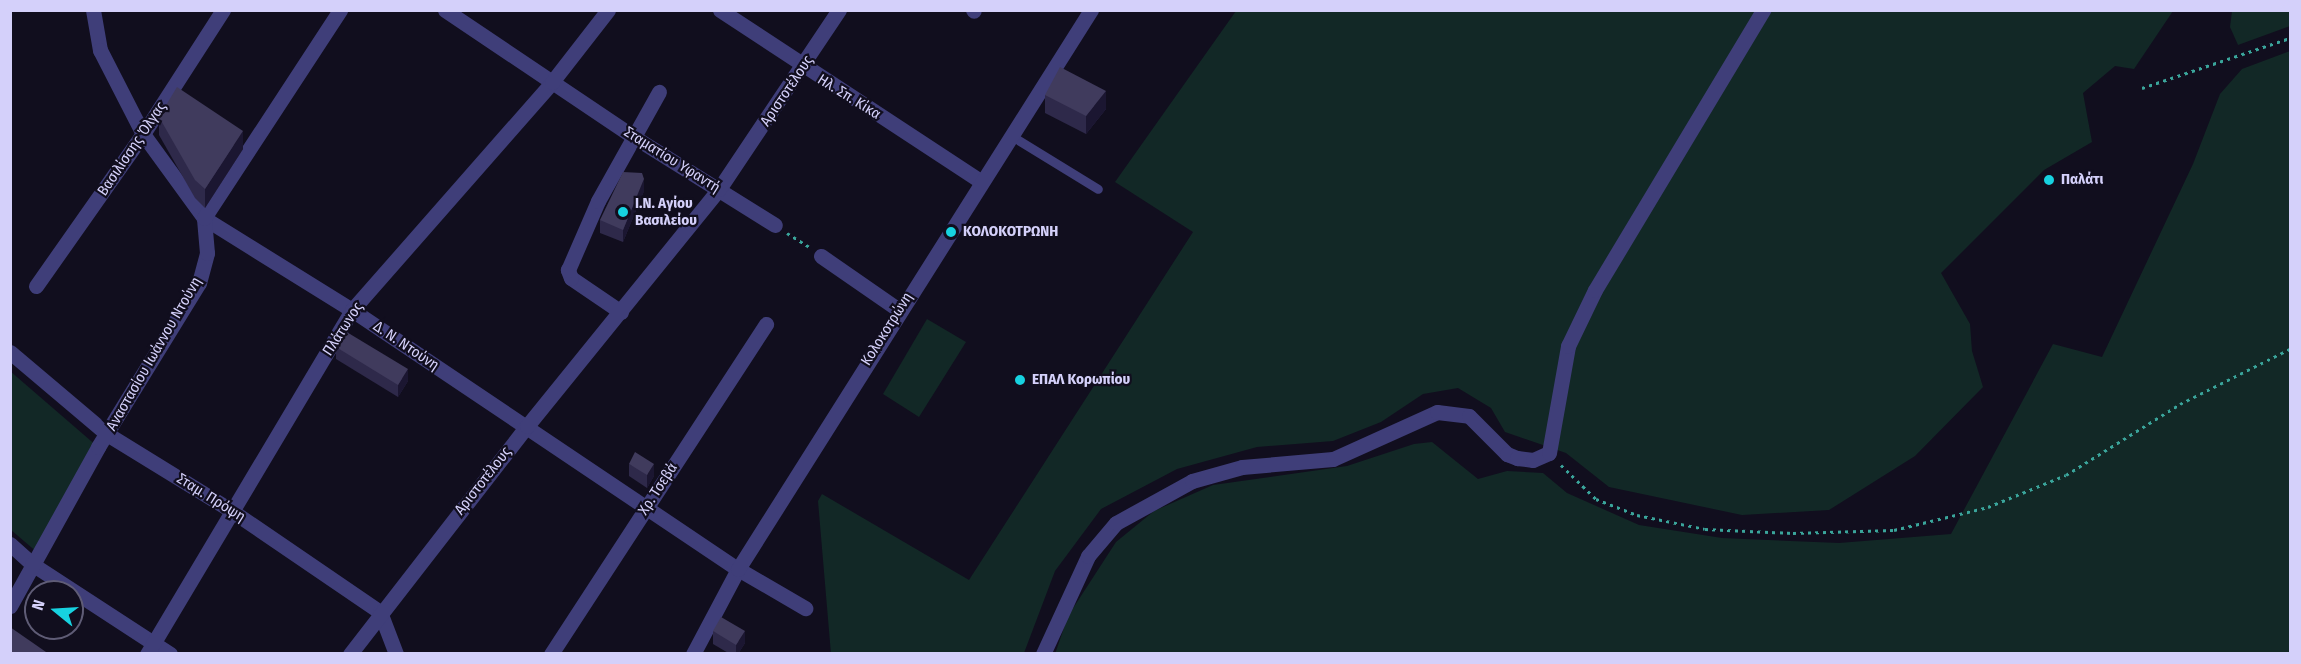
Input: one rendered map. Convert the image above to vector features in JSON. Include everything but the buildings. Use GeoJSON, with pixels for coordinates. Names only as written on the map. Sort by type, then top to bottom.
{"type":"FeatureCollection","features":[{"type":"Feature","properties":{"kind":"street","name":"Δ. Ν. Ντούνη"},"geometry":{"type":"LineString","coordinates":[[93,10],[100,50],[143,134],[204,218],[352,310],[527,426],[645,509],[738,569],[805,608]]}},
{"type":"Feature","properties":{"kind":"street","name":"Βασιλίσσης Όλγας"},"geometry":{"type":"LineString","coordinates":[[36,286],[143,134],[223,10]]}},
{"type":"Feature","properties":{"kind":"street"},"geometry":{"type":"LineString","coordinates":[[204,218],[340,10]]}},
{"type":"Feature","properties":{"kind":"street","name":"Σταματίου Υφαντή"},"geometry":{"type":"LineString","coordinates":[[445,10],[634,137],[775,225]]}},
{"type":"Feature","properties":{"kind":"street","name":"Πλάτωνος"},"geometry":{"type":"LineString","coordinates":[[150,648],[352,310],[552,82],[608,10]]}},
{"type":"Feature","properties":{"kind":"street","name":"Ηλ. Σπ. Κίκα"},"geometry":{"type":"LineString","coordinates":[[720,10],[803,68],[980,181]]}},
{"type":"Feature","properties":{"kind":"street","name":"Αριστοτέλους"},"geometry":{"type":"LineString","coordinates":[[350,654],[380,612],[527,426],[719,189],[803,68],[839,10]]}},
{"type":"Feature","properties":{"kind":"street","name":"Κολοκοτρώνη"},"geometry":{"type":"LineString","coordinates":[[693,654],[738,569],[980,181],[1091,10]]}},
{"type":"Feature","properties":{"kind":"street"},"geometry":{"type":"LineString","coordinates":[[1043,654],[1095,548],[1116,524],[1192,481],[1242,467],[1333,459],[1437,412],[1468,416],[1507,454],[1517,458],[1533,460],[1549,453],[1568,346],[1595,290],[1763,10]]}},
{"type":"Feature","properties":{"kind":"street"},"geometry":{"type":"LineString","coordinates":[[621,312],[571,278],[568,270],[598,201],[659,92]]}},
{"type":"Feature","properties":{"kind":"street","name":"Αναστασίου Ιωάννου Ντούνη"},"geometry":{"type":"LineString","coordinates":[[10,606],[107,434],[199,283],[207,253],[204,218]]}},
{"type":"Feature","properties":{"kind":"street"},"geometry":{"type":"LineString","coordinates":[[821,256],[899,310]]}},
{"type":"Feature","properties":{"kind":"street","name":"Χρ. Τσεβά"},"geometry":{"type":"LineString","coordinates":[[551,654],[766,324]]}},
{"type":"Feature","properties":{"kind":"street","name":"Σταμ. Πρόψη"},"geometry":{"type":"LineString","coordinates":[[10,352],[107,434],[232,511],[380,612]]}},
{"type":"Feature","properties":{"kind":"street"},"geometry":{"type":"LineString","coordinates":[[10,544],[32,564],[150,648],[170,654]]}},
{"type":"Feature","properties":{"kind":"street"},"geometry":{"type":"LineString","coordinates":[[380,612],[396,654]]}},
{"type":"Feature","properties":{"kind":"lane"},"geometry":{"type":"LineString","coordinates":[[1010,135],[1098,189]]}},
{"type":"Feature","properties":{"kind":"path"},"geometry":{"type":"LineString","coordinates":[[2142,88],[2290,38]]}},
{"type":"Feature","properties":{"kind":"path"},"geometry":{"type":"LineString","coordinates":[[775,225],[821,256]]}},
{"type":"Feature","properties":{"kind":"path"},"geometry":{"type":"LineString","coordinates":[[1549,453],[1596,499],[1637,515],[1705,529],[1793,533],[1894,530],[1988,507],[2066,475],[2180,404],[2290,349]]}},
{"type":"Feature","properties":{"kind":"green space"},"geometry":{"type":"Polygon","coordinates":[[[1236,11],[2173,11],[2134,69],[2115,66],[2083,93],[2092,142],[2044,170],[1941,273],[1970,324],[1972,351],[1983,387],[1915,456],[1829,510],[1742,515],[1609,487],[1566,453],[1505,432],[1491,408],[1458,388],[1423,394],[1381,422],[1333,441],[1257,447],[1177,469],[1101,509],[1055,571],[1024,653],[831,654],[818,501],[822,494],[969,580],[1193,232],[1115,182],[1236,11]]]}},
{"type":"Feature","properties":{"kind":"green space"},"geometry":{"type":"Polygon","coordinates":[[[2232,11],[2290,11],[2290,26],[2238,45],[2230,27],[2232,11]]]}},
{"type":"Feature","properties":{"kind":"green space"},"geometry":{"type":"Polygon","coordinates":[[[2290,51],[2290,653],[1055,654],[1068,616],[1116,542],[1154,511],[1213,485],[1347,466],[1414,444],[1432,442],[1478,479],[1507,471],[1543,473],[1567,493],[1639,525],[1722,538],[1839,543],[1951,534],[2053,344],[2102,357],[2193,164],[2220,94],[2242,69],[2290,51]]]}},
{"type":"Feature","properties":{"kind":"green space"},"geometry":{"type":"Polygon","coordinates":[[[927,319],[966,342],[919,417],[883,394],[927,319]]]}},
{"type":"Feature","properties":{"kind":"green space"},"geometry":{"type":"Polygon","coordinates":[[[10,371],[98,447],[38,553],[11,530],[10,371]]]}},
{"type":"Feature","properties":{"kind":"place","name":"Παλάτι"},"geometry":{"type":"Point","coordinates":[2049,180]}},
{"type":"Feature","properties":{"kind":"place","name":"Ι.Ν. Αγίου Βασιλείου"},"geometry":{"type":"Point","coordinates":[623,212]}},
{"type":"Feature","properties":{"kind":"place","name":"ΚΟΛΟΚΟΤΡΩΝΗ"},"geometry":{"type":"Point","coordinates":[951,232]}},
{"type":"Feature","properties":{"kind":"place","name":"ΕΠΑΛ Κορωπίου"},"geometry":{"type":"Point","coordinates":[1020,380]}}]}
